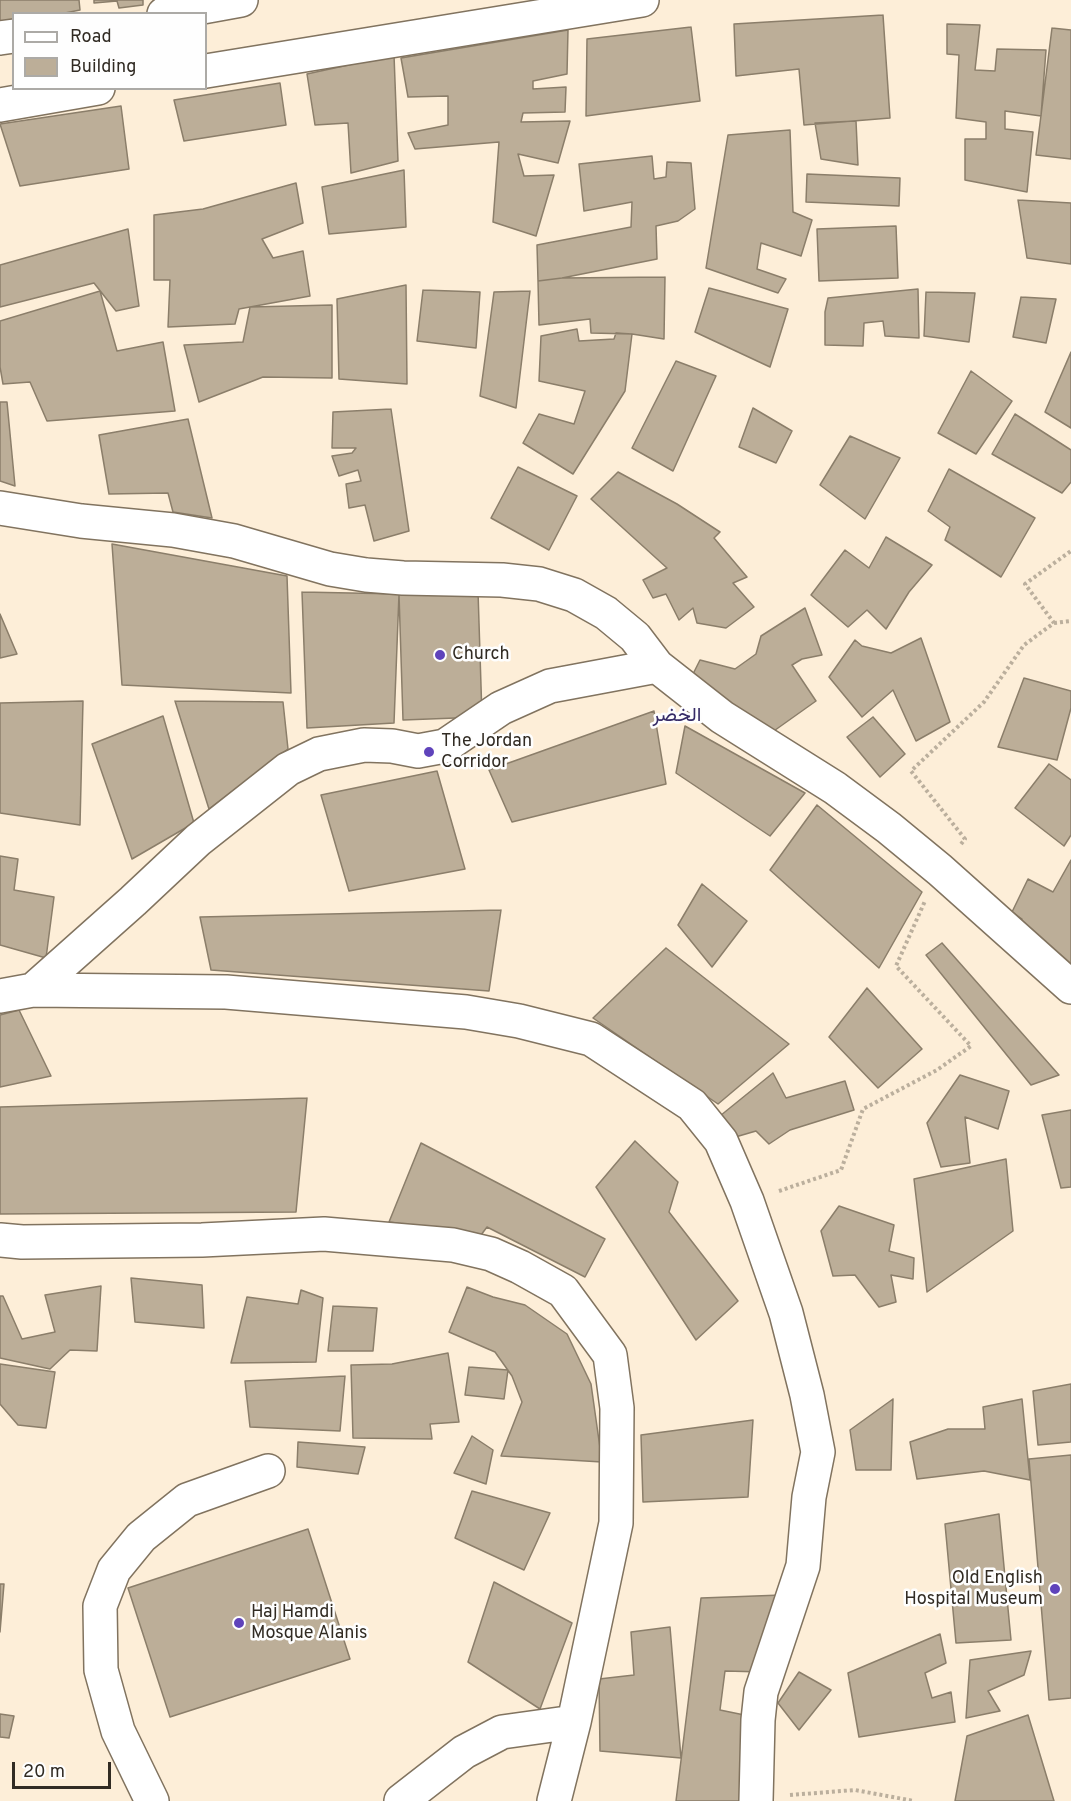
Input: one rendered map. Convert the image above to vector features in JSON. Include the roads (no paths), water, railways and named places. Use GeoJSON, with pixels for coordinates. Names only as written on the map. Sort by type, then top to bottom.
{"type":"FeatureCollection","features":[{"type":"Feature","properties":{"kind":"street"},"geometry":{"type":"LineString","coordinates":[[175,12],[242,0]]}},
{"type":"Feature","properties":{"kind":"street"},"geometry":{"type":"LineString","coordinates":[[207,71],[642,0]]}},
{"type":"Feature","properties":{"kind":"street"},"geometry":{"type":"LineString","coordinates":[[0,105],[86,90]]}},
{"type":"Feature","properties":{"kind":"street"},"geometry":{"type":"LineString","coordinates":[[0,508],[81,521],[173,530],[234,541],[330,569],[366,575],[502,580],[539,584],[574,595],[606,613],[635,637],[657,666],[722,717],[844,794],[889,828],[940,870],[1071,987]]}},
{"type":"Feature","properties":{"kind":"street"},"geometry":{"type":"LineString","coordinates":[[33,990],[198,840],[288,769],[319,754],[364,745],[392,746],[418,751],[445,746],[501,708],[550,686],[657,666]]}},
{"type":"Feature","properties":{"kind":"street"},"geometry":{"type":"LineString","coordinates":[[0,996],[33,990],[226,992],[466,1012],[519,1021],[591,1039],[692,1105],[721,1141],[747,1202],[786,1313],[807,1395],[818,1452],[809,1497],[803,1566],[761,1692],[756,1799]]}},
{"type":"Feature","properties":{"kind":"street"},"geometry":{"type":"LineString","coordinates":[[0,1240],[22,1242],[202,1240],[324,1234],[453,1245],[491,1254],[563,1291],[610,1355],[617,1407],[616,1523],[574,1722],[554,1801]]}},
{"type":"Feature","properties":{"kind":"street"},"geometry":{"type":"LineString","coordinates":[[152,1801],[118,1731],[101,1670],[100,1606],[114,1570],[141,1538],[187,1500],[268,1472]]}},
{"type":"Feature","properties":{"kind":"street"},"geometry":{"type":"LineString","coordinates":[[401,1801],[464,1752],[502,1732],[574,1722]]}},
{"type":"Feature","properties":{"kind":"place","name":"Church"},"geometry":{"type":"Point","coordinates":[440,655]}},
{"type":"Feature","properties":{"kind":"place","name":"The Jordan Corridor"},"geometry":{"type":"Point","coordinates":[429,752]}},
{"type":"Feature","properties":{"kind":"place","name":"Old English Hospital Museum"},"geometry":{"type":"Point","coordinates":[1055,1589]}},
{"type":"Feature","properties":{"kind":"place","name":"Haj Hamdi Mosque Alanis"},"geometry":{"type":"Point","coordinates":[239,1623]}},
{"type":"Feature","properties":{"kind":"district","name":"الخضر"},"geometry":{"type":"Point","coordinates":[677,717]}}]}
